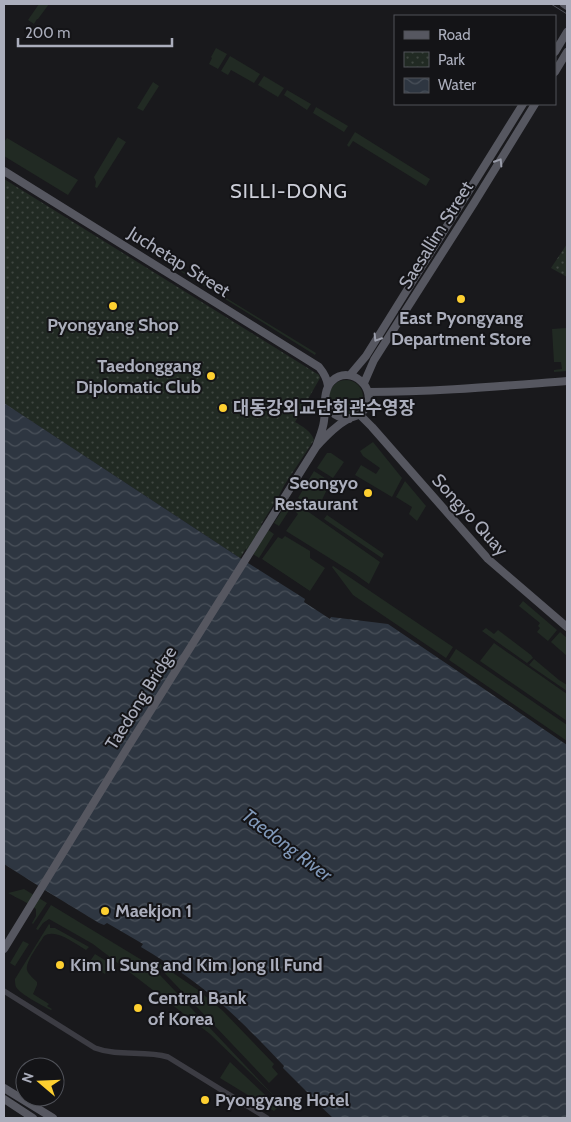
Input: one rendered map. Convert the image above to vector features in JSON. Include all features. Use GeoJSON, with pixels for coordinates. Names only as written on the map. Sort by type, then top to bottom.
{"type":"FeatureCollection","features":[{"type":"Feature","properties":{"kind":"main road"},"geometry":{"type":"LineString","coordinates":[[556,50],[567,32]]}},
{"type":"Feature","properties":{"kind":"main road"},"geometry":{"type":"LineString","coordinates":[[556,70],[567,52]]}},
{"type":"Feature","properties":{"kind":"main road","name":"Saesallim Street"},"geometry":{"type":"LineString","coordinates":[[328,386],[337,378],[347,375],[366,356],[522,105]]}},
{"type":"Feature","properties":{"kind":"main road","name":"Saesallim Street"},"geometry":{"type":"LineString","coordinates":[[364,382],[374,360],[534,105]]}},
{"type":"Feature","properties":{"kind":"main road","name":"Juchetap Street"},"geometry":{"type":"LineString","coordinates":[[4,171],[319,367],[330,372],[347,375]]}},
{"type":"Feature","properties":{"kind":"main road"},"geometry":{"type":"LineString","coordinates":[[319,367],[327,380],[328,386],[325,398],[328,409],[337,416],[349,418]]}},
{"type":"Feature","properties":{"kind":"main road"},"geometry":{"type":"LineString","coordinates":[[316,447],[335,428],[349,418],[360,414],[367,404],[369,398],[364,382],[347,375]]}},
{"type":"Feature","properties":{"kind":"main road"},"geometry":{"type":"LineString","coordinates":[[368,392],[567,382]]}},
{"type":"Feature","properties":{"kind":"main road"},"geometry":{"type":"LineString","coordinates":[[316,447],[324,423],[326,403]]}},
{"type":"Feature","properties":{"kind":"main road","name":"Songyo Quay"},"geometry":{"type":"LineString","coordinates":[[360,414],[488,559],[567,627]]}},
{"type":"Feature","properties":{"kind":"main road","name":"Taedong Bridge"},"geometry":{"type":"LineString","coordinates":[[4,949],[316,447]]}},
{"type":"Feature","properties":{"kind":"main road"},"geometry":{"type":"LineString","coordinates":[[4,1088],[53,1118]]}},
{"type":"Feature","properties":{"kind":"main road"},"geometry":{"type":"LineString","coordinates":[[4,1099],[33,1118]]}},
{"type":"Feature","properties":{"kind":"street"},"geometry":{"type":"LineString","coordinates":[[4,991],[95,1048],[113,1053],[158,1055],[168,1058],[267,1118]]}},
{"type":"Feature","properties":{"kind":"green space"},"geometry":{"type":"Polygon","coordinates":[[[39,4],[49,4],[34,24],[28,20],[39,4]]]}},
{"type":"Feature","properties":{"kind":"green space"},"geometry":{"type":"Polygon","coordinates":[[[216,48],[227,54],[218,69],[209,64],[216,48]]]}},
{"type":"Feature","properties":{"kind":"green space"},"geometry":{"type":"Polygon","coordinates":[[[230,56],[260,74],[254,83],[231,70],[228,75],[221,71],[230,56]]]}},
{"type":"Feature","properties":{"kind":"green space"},"geometry":{"type":"Polygon","coordinates":[[[264,76],[284,88],[278,97],[258,85],[264,76]]]}},
{"type":"Feature","properties":{"kind":"green space"},"geometry":{"type":"Polygon","coordinates":[[[153,82],[159,86],[143,111],[137,108],[153,82]]]}},
{"type":"Feature","properties":{"kind":"green space"},"geometry":{"type":"Polygon","coordinates":[[[287,90],[311,104],[307,110],[284,95],[287,90]]]}},
{"type":"Feature","properties":{"kind":"green space"},"geometry":{"type":"Polygon","coordinates":[[[316,107],[348,126],[344,132],[313,113],[316,107]]]}},
{"type":"Feature","properties":{"kind":"green space"},"geometry":{"type":"Polygon","coordinates":[[[355,132],[430,179],[426,186],[353,141],[349,147],[347,145],[355,132]]]}},
{"type":"Feature","properties":{"kind":"green space"},"geometry":{"type":"Polygon","coordinates":[[[118,137],[126,142],[97,188],[95,187],[94,177],[118,137]]]}},
{"type":"Feature","properties":{"kind":"green space"},"geometry":{"type":"Polygon","coordinates":[[[7,138],[78,180],[68,195],[4,156],[4,142],[7,138]]]}},
{"type":"Feature","properties":{"kind":"green space"},"geometry":{"type":"Polygon","coordinates":[[[4,179],[319,375],[320,378],[295,422],[304,427],[314,440],[240,558],[4,403],[4,179]]]}},
{"type":"Feature","properties":{"kind":"green space"},"geometry":{"type":"Polygon","coordinates":[[[567,244],[567,277],[551,268],[567,244]]]}},
{"type":"Feature","properties":{"kind":"green space"},"geometry":{"type":"Polygon","coordinates":[[[179,269],[316,353],[315,355],[180,271],[179,269]]]}},
{"type":"Feature","properties":{"kind":"green space"},"geometry":{"type":"Polygon","coordinates":[[[566,328],[567,371],[554,372],[554,370],[562,369],[561,362],[554,362],[552,329],[566,328]]]}},
{"type":"Feature","properties":{"kind":"green space"},"geometry":{"type":"Polygon","coordinates":[[[346,380],[358,385],[363,397],[358,409],[346,414],[334,409],[329,397],[334,385],[346,380]]]}},
{"type":"Feature","properties":{"kind":"green space"},"geometry":{"type":"Polygon","coordinates":[[[373,442],[402,478],[392,497],[355,475],[361,465],[376,474],[380,468],[363,456],[360,451],[373,442]]]}},
{"type":"Feature","properties":{"kind":"green space"},"geometry":{"type":"Polygon","coordinates":[[[327,453],[331,453],[344,462],[333,478],[317,468],[327,453]]]}},
{"type":"Feature","properties":{"kind":"green space"},"geometry":{"type":"Polygon","coordinates":[[[314,471],[331,482],[319,505],[305,502],[298,498],[314,471]]]}},
{"type":"Feature","properties":{"kind":"green space"},"geometry":{"type":"Polygon","coordinates":[[[405,481],[426,506],[417,521],[409,514],[412,507],[396,497],[405,481]]]}},
{"type":"Feature","properties":{"kind":"green space"},"geometry":{"type":"Polygon","coordinates":[[[296,504],[293,510],[290,509],[279,526],[274,523],[285,506],[296,504]]]}},
{"type":"Feature","properties":{"kind":"green space"},"geometry":{"type":"Polygon","coordinates":[[[300,506],[380,562],[369,584],[286,531],[298,514],[296,512],[300,506]]]}},
{"type":"Feature","properties":{"kind":"green space"},"geometry":{"type":"Polygon","coordinates":[[[327,515],[384,554],[382,558],[324,519],[327,515]]]}},
{"type":"Feature","properties":{"kind":"green space"},"geometry":{"type":"Polygon","coordinates":[[[254,520],[274,534],[259,558],[238,544],[254,520]]]}},
{"type":"Feature","properties":{"kind":"green space"},"geometry":{"type":"Polygon","coordinates":[[[285,536],[310,551],[310,558],[325,568],[310,591],[262,559],[278,537],[282,539],[285,536]]]}},
{"type":"Feature","properties":{"kind":"green space"},"geometry":{"type":"Polygon","coordinates":[[[333,566],[453,647],[446,658],[353,595],[333,566]]]}},
{"type":"Feature","properties":{"kind":"green space"},"geometry":{"type":"Polygon","coordinates":[[[523,601],[557,630],[548,641],[537,632],[540,628],[538,626],[540,623],[519,606],[523,601]]]}},
{"type":"Feature","properties":{"kind":"green space"},"geometry":{"type":"Polygon","coordinates":[[[486,628],[494,634],[498,630],[533,658],[527,663],[482,631],[486,628]]]}},
{"type":"Feature","properties":{"kind":"green space"},"geometry":{"type":"Polygon","coordinates":[[[560,632],[567,638],[567,656],[551,642],[560,632]]]}},
{"type":"Feature","properties":{"kind":"green space"},"geometry":{"type":"Polygon","coordinates":[[[494,643],[567,694],[567,721],[480,661],[494,643]]]}},
{"type":"Feature","properties":{"kind":"green space"},"geometry":{"type":"Polygon","coordinates":[[[456,649],[567,725],[567,741],[449,660],[456,649]]]}},
{"type":"Feature","properties":{"kind":"green space"},"geometry":{"type":"Polygon","coordinates":[[[534,659],[567,685],[567,691],[529,665],[534,659]]]}},
{"type":"Feature","properties":{"kind":"green space"},"geometry":{"type":"Polygon","coordinates":[[[24,889],[47,903],[33,924],[36,909],[8,893],[24,889]]]}},
{"type":"Feature","properties":{"kind":"green space"},"geometry":{"type":"Polygon","coordinates":[[[51,905],[145,962],[159,974],[275,1097],[210,1034],[93,944],[49,919],[38,930],[36,929],[51,905]]]}},
{"type":"Feature","properties":{"kind":"green space"},"geometry":{"type":"Polygon","coordinates":[[[49,924],[50,928],[55,928],[89,947],[86,950],[60,935],[49,934],[44,936],[33,953],[28,962],[27,970],[37,982],[33,994],[49,1004],[47,1006],[51,1010],[22,993],[16,987],[15,981],[49,924]]]}},
{"type":"Feature","properties":{"kind":"green space"},"geometry":{"type":"Polygon","coordinates":[[[23,941],[29,944],[15,966],[10,963],[23,941]]]}},
{"type":"Feature","properties":{"kind":"green space"},"geometry":{"type":"Polygon","coordinates":[[[95,954],[111,964],[105,974],[88,964],[95,954]]]}},
{"type":"Feature","properties":{"kind":"green space"},"geometry":{"type":"Polygon","coordinates":[[[155,963],[201,992],[193,1003],[155,963]]]}},
{"type":"Feature","properties":{"kind":"green space"},"geometry":{"type":"Polygon","coordinates":[[[204,995],[223,1011],[274,1064],[272,1067],[278,1074],[269,1083],[195,1005],[204,995]]]}},
{"type":"Feature","properties":{"kind":"green space"},"geometry":{"type":"Polygon","coordinates":[[[230,1062],[278,1107],[274,1111],[220,1078],[230,1062]]]}},
{"type":"Feature","properties":{"kind":"water","name":"Taedong River"},"geometry":{"type":"Polygon","coordinates":[[[4,403],[305,599],[304,602],[330,619],[331,617],[388,624],[567,745],[567,1118],[333,1118],[318,1104],[321,1101],[317,1096],[314,1099],[248,1029],[206,991],[141,947],[143,944],[107,923],[104,925],[99,923],[4,864],[4,403]]]}},
{"type":"Feature","properties":{"kind":"tram line"},"geometry":{"type":"LineString","coordinates":[[551,4],[567,14]]}},
{"type":"Feature","properties":{"kind":"place","name":"East Pyongyang Department Store"},"geometry":{"type":"Point","coordinates":[461,299]}},
{"type":"Feature","properties":{"kind":"place","name":"Pyongyang Shop"},"geometry":{"type":"Point","coordinates":[113,306]}},
{"type":"Feature","properties":{"kind":"place","name":"Taedonggang Diplomatic Club"},"geometry":{"type":"Point","coordinates":[211,376]}},
{"type":"Feature","properties":{"kind":"place","name":"대동강외교단회관수영장"},"geometry":{"type":"Point","coordinates":[223,408]}},
{"type":"Feature","properties":{"kind":"place","name":"Seongyo Restaurant"},"geometry":{"type":"Point","coordinates":[368,493]}},
{"type":"Feature","properties":{"kind":"place","name":"Maekjon 1"},"geometry":{"type":"Point","coordinates":[105,911]}},
{"type":"Feature","properties":{"kind":"place","name":"Kim Il Sung and Kim Jong Il Fund"},"geometry":{"type":"Point","coordinates":[60,965]}},
{"type":"Feature","properties":{"kind":"place","name":"Central Bank of Korea"},"geometry":{"type":"Point","coordinates":[138,1008]}},
{"type":"Feature","properties":{"kind":"place","name":"Pyongyang Hotel"},"geometry":{"type":"Point","coordinates":[205,1100]}},
{"type":"Feature","properties":{"kind":"district","name":"SILLI-DONG"},"geometry":{"type":"Point","coordinates":[289,191]}}]}
